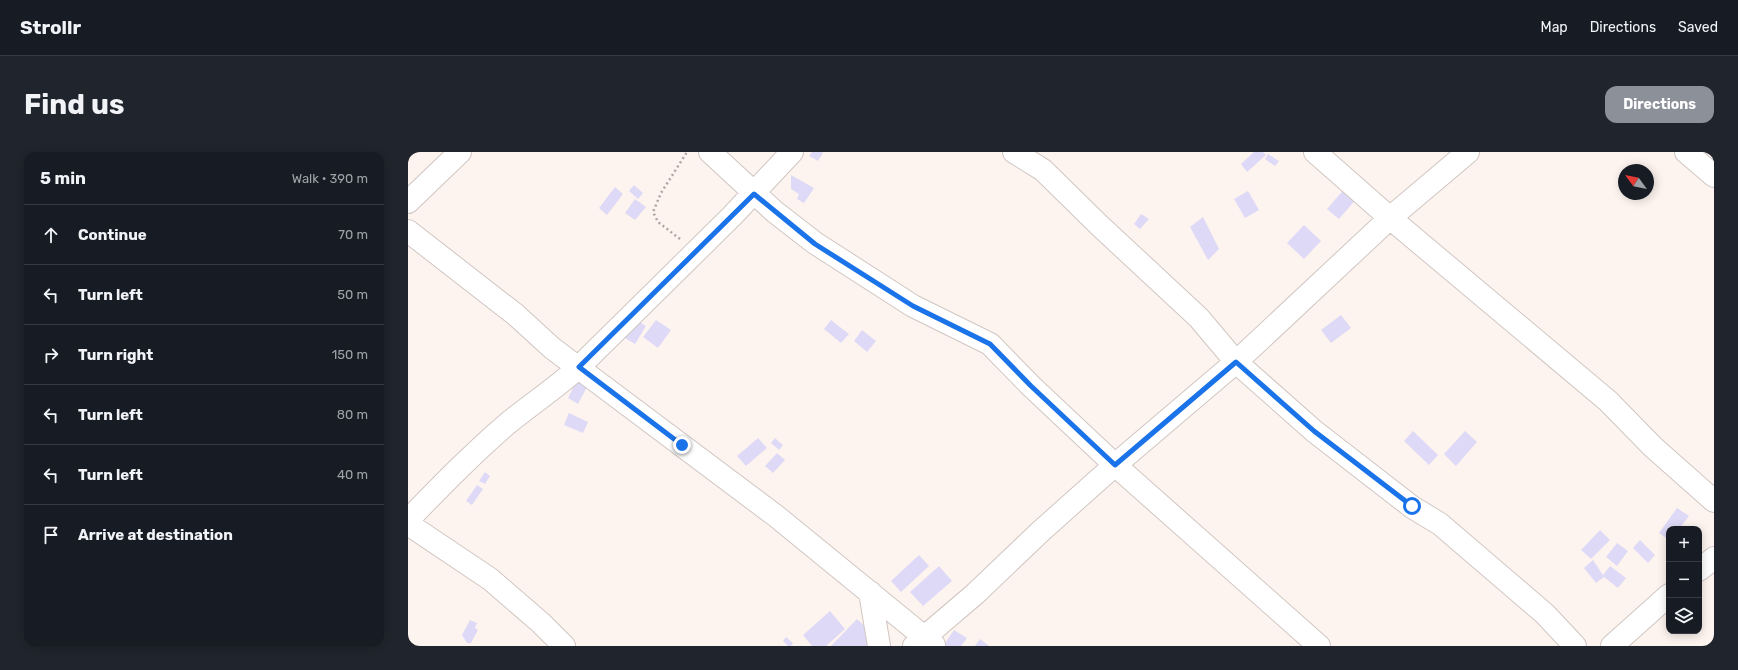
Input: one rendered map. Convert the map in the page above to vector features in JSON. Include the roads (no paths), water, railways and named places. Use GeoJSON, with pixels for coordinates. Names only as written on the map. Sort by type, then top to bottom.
{"type":"FeatureCollection","features":[{"type":"Feature","properties":{"kind":"street"},"geometry":{"type":"LineString","coordinates":[[408,202],[460,152]]}},
{"type":"Feature","properties":{"kind":"street"},"geometry":{"type":"LineString","coordinates":[[710,152],[754,194],[815,244],[913,306],[990,344],[1031,386],[1115,465],[1318,646]]}},
{"type":"Feature","properties":{"kind":"street"},"geometry":{"type":"LineString","coordinates":[[408,520],[462,464],[507,424],[563,382],[579,367],[754,194],[792,152]]}},
{"type":"Feature","properties":{"kind":"street"},"geometry":{"type":"LineString","coordinates":[[1014,152],[1043,170],[1099,225],[1199,318],[1236,362],[1320,436],[1405,502],[1440,524],[1545,614],[1575,646]]}},
{"type":"Feature","properties":{"kind":"street"},"geometry":{"type":"LineString","coordinates":[[1314,152],[1390,218],[1608,401],[1653,447],[1714,501]]}},
{"type":"Feature","properties":{"kind":"street"},"geometry":{"type":"LineString","coordinates":[[408,231],[516,315],[552,348],[776,516],[870,592],[924,643],[1041,531],[1115,465],[1236,362],[1390,218],[1468,152]]}},
{"type":"Feature","properties":{"kind":"street"},"geometry":{"type":"LineString","coordinates":[[1686,152],[1714,176]]}},
{"type":"Feature","properties":{"kind":"street"},"geometry":{"type":"LineString","coordinates":[[408,524],[490,579],[541,623],[564,646]]}},
{"type":"Feature","properties":{"kind":"street"},"geometry":{"type":"LineString","coordinates":[[1702,568],[1714,558]]}},
{"type":"Feature","properties":{"kind":"street"},"geometry":{"type":"LineString","coordinates":[[870,592],[879,646]]}},
{"type":"Feature","properties":{"kind":"street"},"geometry":{"type":"LineString","coordinates":[[1612,646],[1666,598]]}}]}
